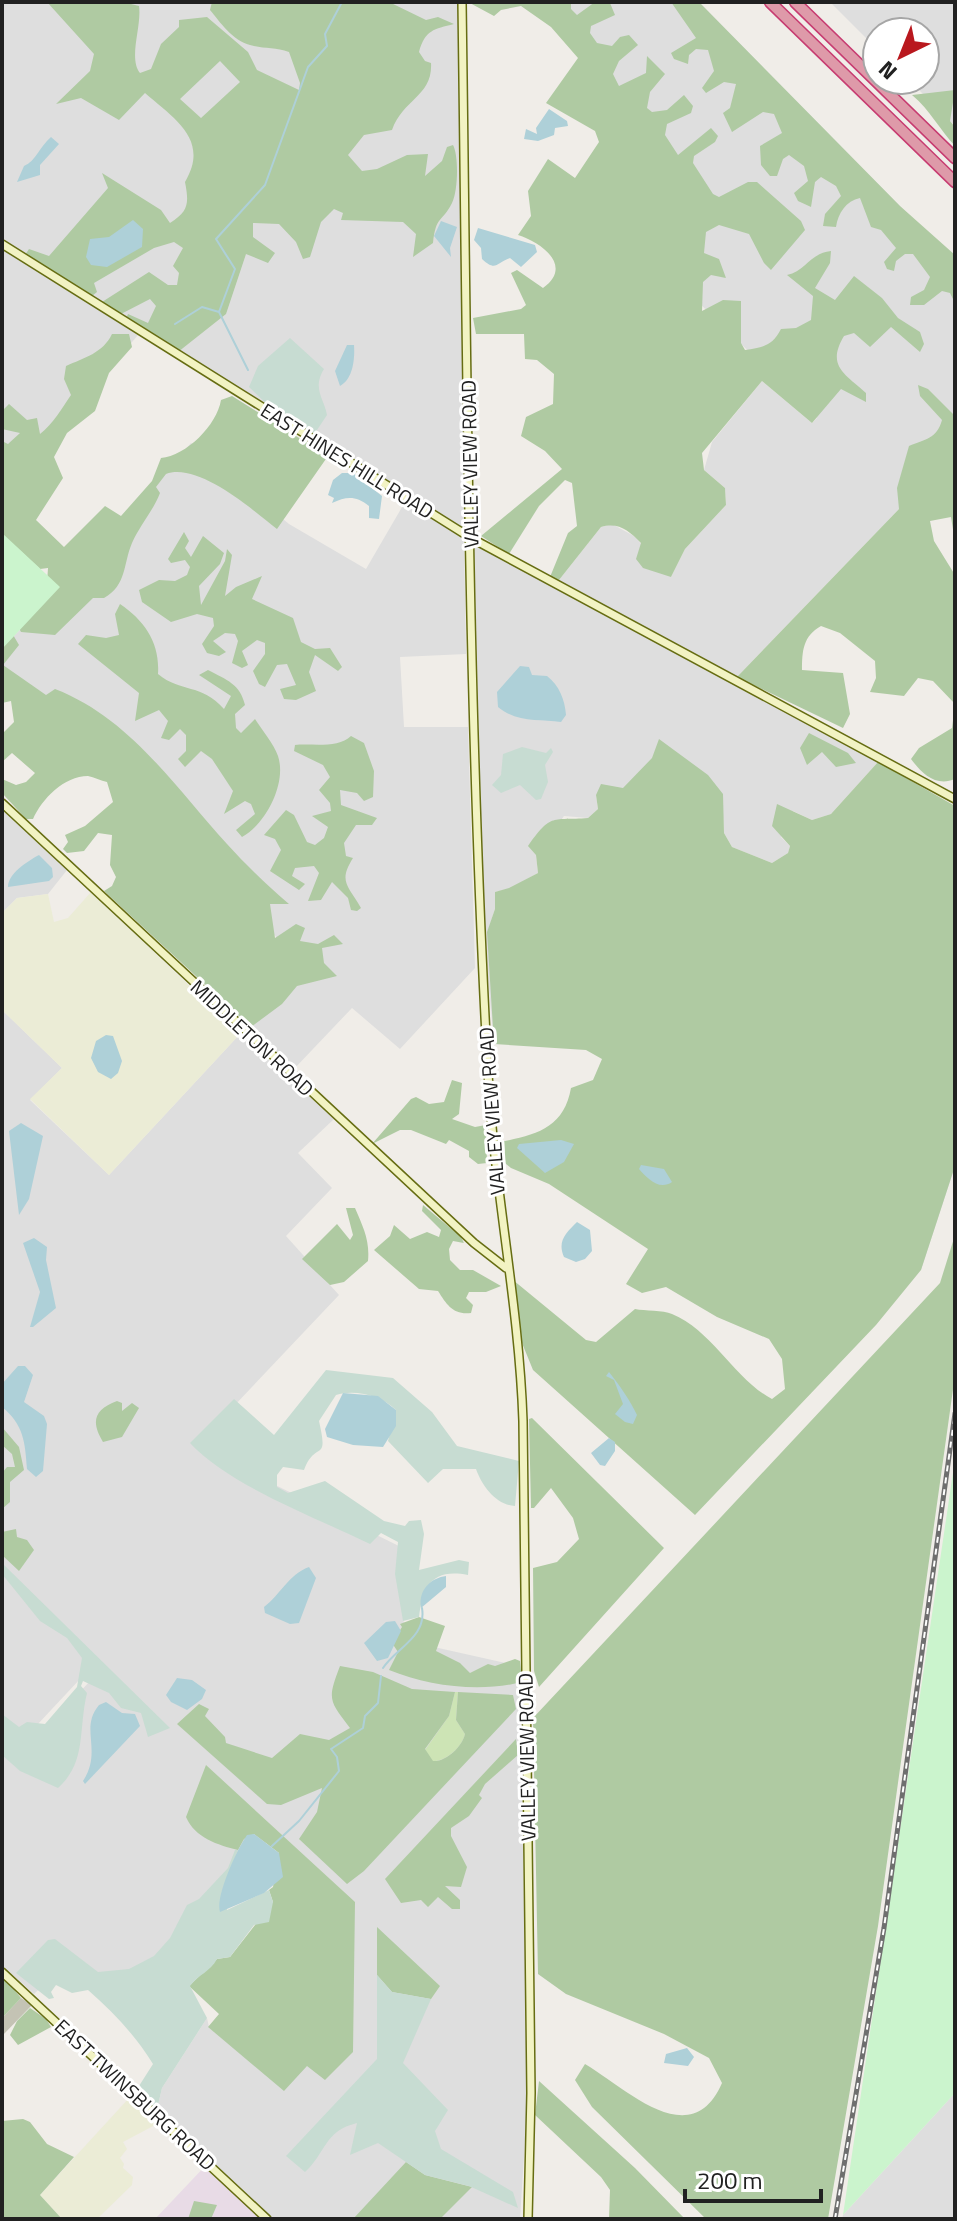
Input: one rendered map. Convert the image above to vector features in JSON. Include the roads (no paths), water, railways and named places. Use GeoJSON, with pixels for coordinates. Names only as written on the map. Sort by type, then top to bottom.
{"type":"FeatureCollection","features":[{"type":"Feature","properties":{"kind":"highway"},"geometry":{"type":"LineString","coordinates":[[770,2],[955,182]]}},
{"type":"Feature","properties":{"kind":"highway"},"geometry":{"type":"LineString","coordinates":[[795,2],[955,158]]}},
{"type":"Feature","properties":{"kind":"main road","name":"VALLEY VIEW ROAD"},"geometry":{"type":"LineString","coordinates":[[462,2],[471,538],[484,1007],[492,1133],[523,1421],[531,2093],[528,2219]]}},
{"type":"Feature","properties":{"kind":"main road","name":"EAST HINES HILL ROAD"},"geometry":{"type":"LineString","coordinates":[[2,244],[471,538],[955,798]]}},
{"type":"Feature","properties":{"kind":"main road","name":"MIDDLETON ROAD"},"geometry":{"type":"LineString","coordinates":[[2,803],[283,1068],[474,1243],[506,1268]]}},
{"type":"Feature","properties":{"kind":"main road","name":"EAST TWINSBURG ROAD"},"geometry":{"type":"LineString","coordinates":[[2,1972],[267,2219]]}},
{"type":"Feature","properties":{"kind":"water"},"geometry":{"type":"Polygon","coordinates":[[[549,109],[567,121],[568,126],[555,128],[554,135],[538,141],[524,139],[526,129],[537,134],[536,128],[549,109]]]}},
{"type":"Feature","properties":{"kind":"water"},"geometry":{"type":"Polygon","coordinates":[[[51,137],[59,144],[40,165],[40,175],[17,182],[24,166],[32,161],[51,137]]]}},
{"type":"Feature","properties":{"kind":"water"},"geometry":{"type":"Polygon","coordinates":[[[133,220],[143,229],[142,247],[107,267],[91,265],[86,257],[90,239],[109,237],[133,220]]]}},
{"type":"Feature","properties":{"kind":"water"},"geometry":{"type":"Polygon","coordinates":[[[441,221],[457,227],[450,248],[451,257],[434,236],[441,221]]]}},
{"type":"Feature","properties":{"kind":"water"},"geometry":{"type":"Polygon","coordinates":[[[478,228],[535,245],[537,252],[521,267],[510,258],[490,265],[482,259],[481,248],[474,240],[478,228]]]}},
{"type":"Feature","properties":{"kind":"water"},"geometry":{"type":"Polygon","coordinates":[[[347,345],[354,345],[353,362],[348,379],[340,386],[335,371],[347,345]]]}},
{"type":"Feature","properties":{"kind":"water"},"geometry":{"type":"Polygon","coordinates":[[[342,473],[353,473],[382,496],[379,519],[369,518],[369,506],[359,500],[346,498],[332,503],[334,498],[328,495],[333,480],[342,473]]]}},
{"type":"Feature","properties":{"kind":"water"},"geometry":{"type":"Polygon","coordinates":[[[520,666],[529,667],[532,675],[547,676],[555,684],[561,693],[566,715],[561,722],[521,718],[498,707],[497,692],[520,666]]]}},
{"type":"Feature","properties":{"kind":"water"},"geometry":{"type":"Polygon","coordinates":[[[39,855],[52,868],[53,877],[49,881],[8,887],[14,873],[39,855]]]}},
{"type":"Feature","properties":{"kind":"water"},"geometry":{"type":"Polygon","coordinates":[[[106,1035],[113,1036],[122,1061],[118,1073],[111,1079],[98,1072],[91,1058],[96,1041],[106,1035]]]}},
{"type":"Feature","properties":{"kind":"water"},"geometry":{"type":"Polygon","coordinates":[[[21,1123],[43,1136],[29,1199],[19,1215],[9,1131],[21,1123]]]}},
{"type":"Feature","properties":{"kind":"water"},"geometry":{"type":"Polygon","coordinates":[[[561,1140],[574,1144],[564,1162],[545,1173],[517,1148],[519,1144],[561,1140]]]}},
{"type":"Feature","properties":{"kind":"water"},"geometry":{"type":"Polygon","coordinates":[[[641,1165],[664,1169],[672,1182],[662,1185],[654,1182],[639,1169],[641,1165]]]}},
{"type":"Feature","properties":{"kind":"water"},"geometry":{"type":"Polygon","coordinates":[[[577,1222],[590,1230],[592,1251],[585,1259],[576,1262],[564,1257],[562,1242],[577,1222]]]}},
{"type":"Feature","properties":{"kind":"water"},"geometry":{"type":"Polygon","coordinates":[[[34,1238],[47,1247],[46,1260],[56,1308],[30,1327],[40,1292],[23,1243],[34,1238]]]}},
{"type":"Feature","properties":{"kind":"water"},"geometry":{"type":"Polygon","coordinates":[[[18,1366],[25,1366],[33,1375],[24,1402],[44,1416],[47,1424],[43,1471],[36,1477],[27,1469],[19,1427],[2,1407],[2,1384],[18,1366]]]}},
{"type":"Feature","properties":{"kind":"water"},"geometry":{"type":"Polygon","coordinates":[[[609,1372],[637,1415],[633,1424],[615,1414],[623,1404],[614,1380],[606,1376],[609,1372]]]}},
{"type":"Feature","properties":{"kind":"water"},"geometry":{"type":"Polygon","coordinates":[[[343,1393],[378,1396],[396,1410],[396,1426],[383,1447],[353,1445],[327,1437],[325,1429],[343,1393]]]}},
{"type":"Feature","properties":{"kind":"water"},"geometry":{"type":"Polygon","coordinates":[[[609,1438],[615,1442],[615,1451],[605,1466],[600,1465],[591,1453],[609,1438]]]}},
{"type":"Feature","properties":{"kind":"water"},"geometry":{"type":"Polygon","coordinates":[[[309,1567],[316,1578],[299,1623],[290,1624],[265,1613],[264,1607],[290,1580],[309,1567]]]}},
{"type":"Feature","properties":{"kind":"water"},"geometry":{"type":"Polygon","coordinates":[[[446,1576],[446,1587],[421,1608],[421,1596],[426,1586],[446,1576]]]}},
{"type":"Feature","properties":{"kind":"water"},"geometry":{"type":"Polygon","coordinates":[[[395,1621],[401,1631],[388,1658],[377,1661],[364,1643],[386,1622],[395,1621]]]}},
{"type":"Feature","properties":{"kind":"water"},"geometry":{"type":"Polygon","coordinates":[[[177,1678],[192,1680],[206,1690],[202,1699],[187,1710],[171,1702],[166,1695],[177,1678]]]}},
{"type":"Feature","properties":{"kind":"water"},"geometry":{"type":"Polygon","coordinates":[[[106,1702],[122,1713],[135,1714],[140,1726],[85,1784],[83,1781],[91,1759],[93,1714],[99,1705],[106,1702]]]}},
{"type":"Feature","properties":{"kind":"water"},"geometry":{"type":"Polygon","coordinates":[[[254,1834],[279,1853],[283,1877],[264,1893],[220,1912],[221,1896],[233,1862],[247,1835],[254,1834]]]}},
{"type":"Feature","properties":{"kind":"water"},"geometry":{"type":"Polygon","coordinates":[[[687,2048],[694,2057],[688,2066],[664,2063],[666,2054],[687,2048]]]}},
{"type":"Feature","properties":{"kind":"waterway"},"geometry":{"type":"LineString","coordinates":[[248,370],[219,312],[235,269],[216,239],[265,185],[308,67],[327,46],[325,34],[342,2]]}},
{"type":"Feature","properties":{"kind":"waterway"},"geometry":{"type":"LineString","coordinates":[[175,324],[202,307],[219,312]]}},
{"type":"Feature","properties":{"kind":"waterway"},"geometry":{"type":"LineString","coordinates":[[383,1668],[420,1627],[422,1608]]}},
{"type":"Feature","properties":{"kind":"waterway"},"geometry":{"type":"LineString","coordinates":[[272,1846],[299,1821],[339,1771],[337,1757],[331,1749],[363,1728],[365,1716],[378,1703],[381,1676]]}},
{"type":"Feature","properties":{"kind":"railway"},"geometry":{"type":"LineString","coordinates":[[835,2219],[884,1928],[955,1413]]}}]}
